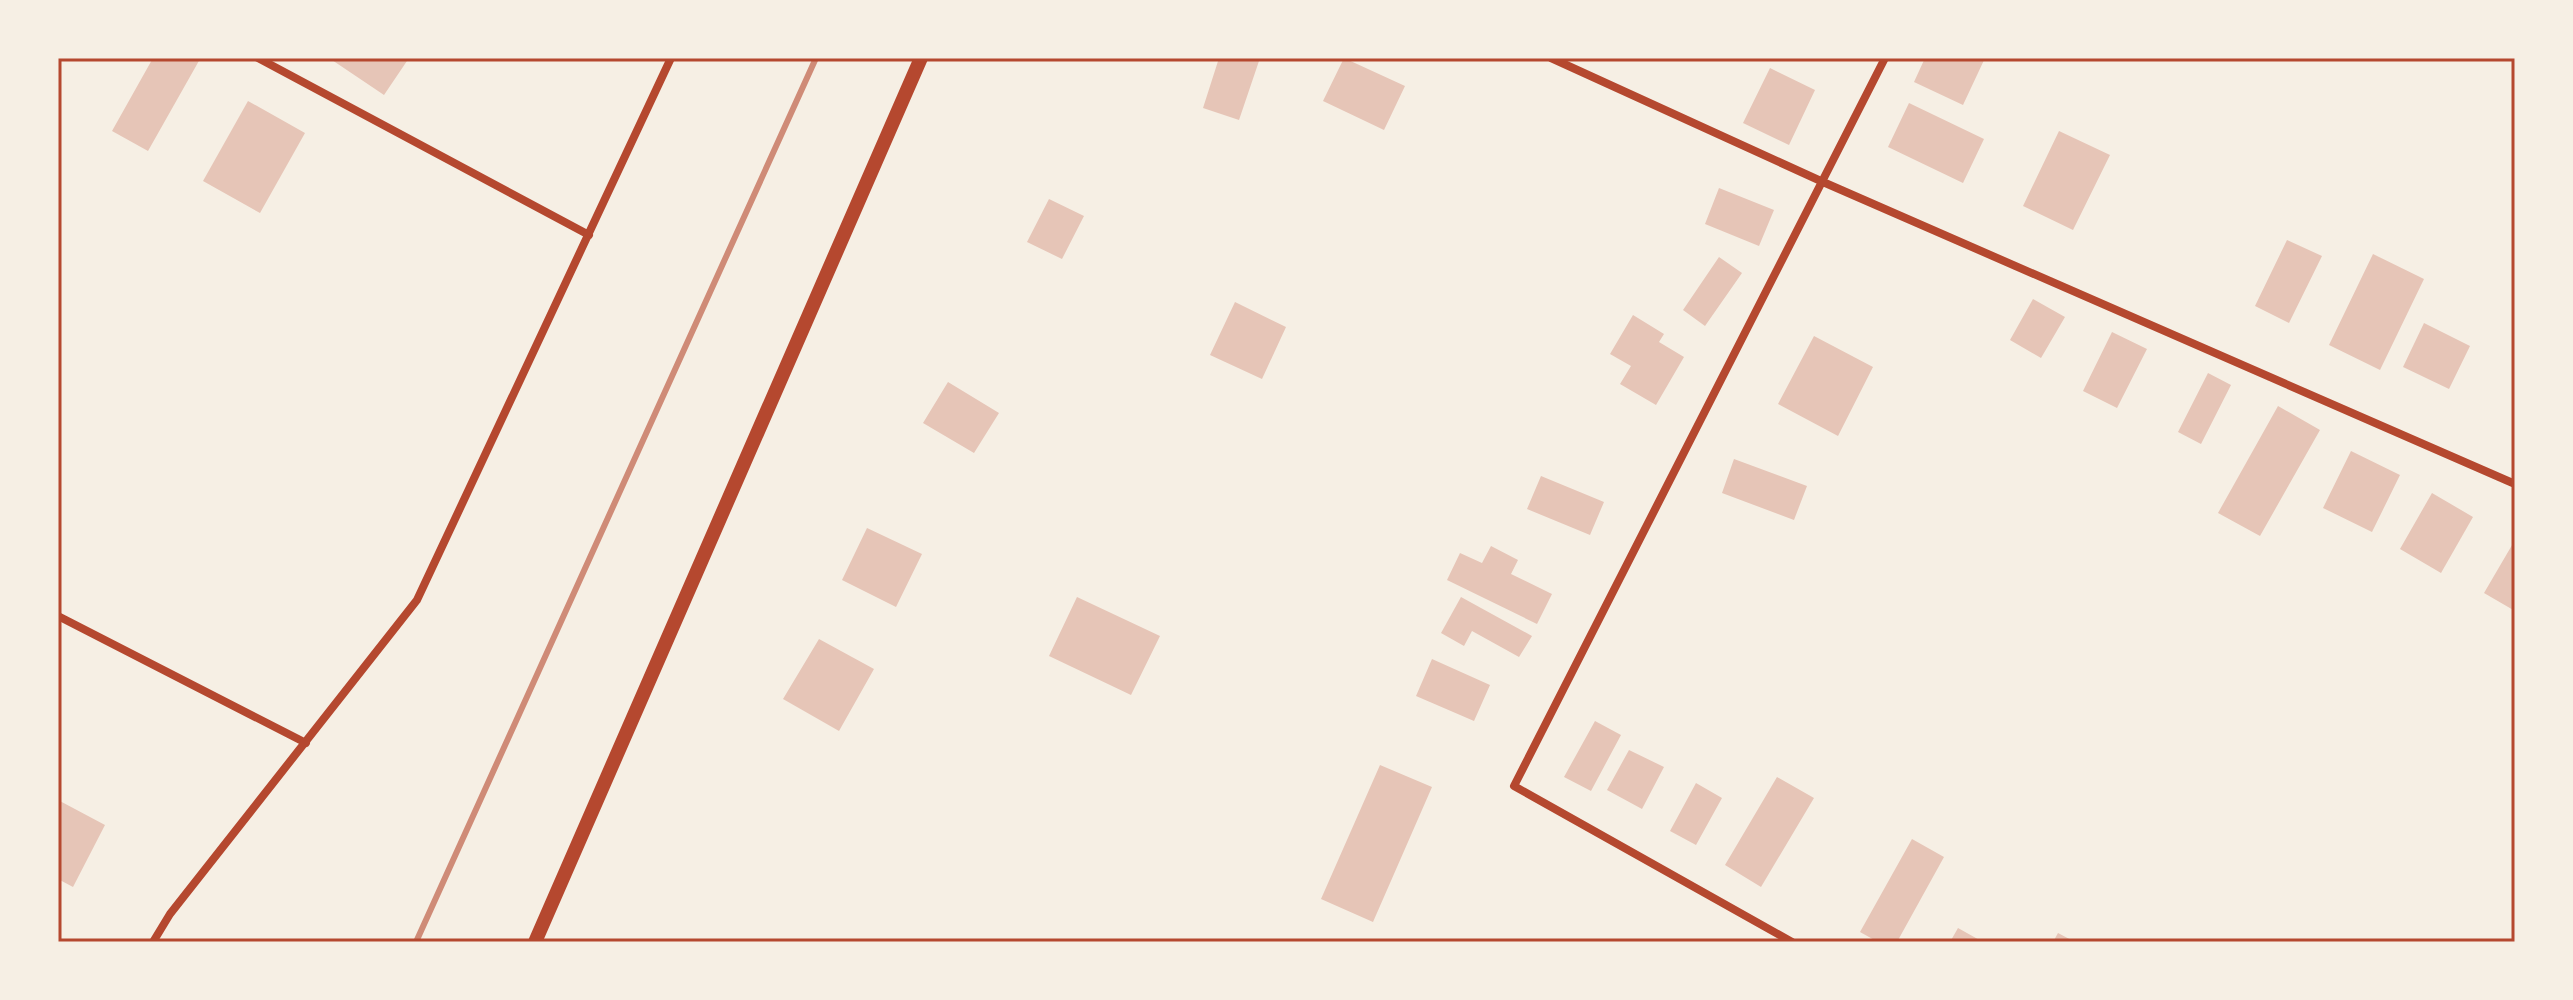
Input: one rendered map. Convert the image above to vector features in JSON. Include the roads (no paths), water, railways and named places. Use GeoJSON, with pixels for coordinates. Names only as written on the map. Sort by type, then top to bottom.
{"type":"FeatureCollection","features":[{"type":"Feature","properties":{"kind":"street"},"geometry":{"type":"LineString","coordinates":[[258,58],[589,235]]}},
{"type":"Feature","properties":{"kind":"street"},"geometry":{"type":"LineString","coordinates":[[153,942],[170,914],[417,600],[671,58]]}},
{"type":"Feature","properties":{"kind":"street"},"geometry":{"type":"LineString","coordinates":[[535,942],[921,58]]}},
{"type":"Feature","properties":{"kind":"street"},"geometry":{"type":"LineString","coordinates":[[1551,58],[1823,182],[2515,484]]}},
{"type":"Feature","properties":{"kind":"street"},"geometry":{"type":"LineString","coordinates":[[1792,942],[1514,786],[1885,58]]}},
{"type":"Feature","properties":{"kind":"street"},"geometry":{"type":"LineString","coordinates":[[58,616],[306,743]]}},
{"type":"Feature","properties":{"kind":"railway"},"geometry":{"type":"LineString","coordinates":[[416,942],[816,58]]}}]}
